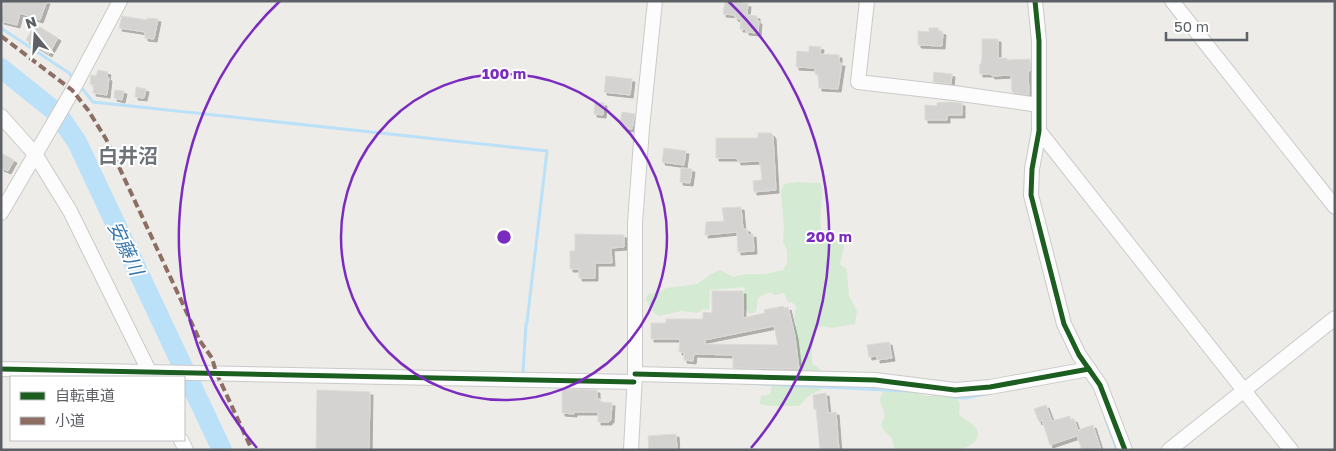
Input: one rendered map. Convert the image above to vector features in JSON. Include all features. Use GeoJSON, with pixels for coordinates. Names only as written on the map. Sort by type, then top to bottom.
{"type":"FeatureCollection","features":[{"type":"Feature","properties":{"kind":"street"},"geometry":{"type":"LineString","coordinates":[[1,213],[70,96],[120,1]]}},
{"type":"Feature","properties":{"kind":"street"},"geometry":{"type":"LineString","coordinates":[[631,450],[634,378],[635,224],[642,128],[655,1]]}},
{"type":"Feature","properties":{"kind":"street"},"geometry":{"type":"LineString","coordinates":[[867,1],[858,82],[1039,105]]}},
{"type":"Feature","properties":{"kind":"street"},"geometry":{"type":"LineString","coordinates":[[1035,1],[1039,41],[1039,105],[1031,195],[1064,324],[1079,355],[1100,385],[1125,450]]}},
{"type":"Feature","properties":{"kind":"street"},"geometry":{"type":"LineString","coordinates":[[1172,1],[1335,207]]}},
{"type":"Feature","properties":{"kind":"street"},"geometry":{"type":"LineString","coordinates":[[1,116],[35,154],[70,211],[151,374]]}},
{"type":"Feature","properties":{"kind":"street"},"geometry":{"type":"LineString","coordinates":[[1038,131],[1291,450]]}},
{"type":"Feature","properties":{"kind":"street"},"geometry":{"type":"LineString","coordinates":[[1169,450],[1335,318]]}},
{"type":"Feature","properties":{"kind":"street"},"geometry":{"type":"LineString","coordinates":[[1,369],[151,374],[875,380],[955,390],[990,387],[1089,369]]}},
{"type":"Feature","properties":{"kind":"green space"},"geometry":{"type":"Polygon","coordinates":[[[797,182],[820,183],[822,188],[820,217],[822,232],[825,240],[840,240],[844,247],[840,264],[847,270],[849,296],[857,311],[855,324],[832,328],[822,326],[815,329],[812,360],[813,365],[817,366],[820,370],[821,390],[808,396],[799,406],[769,406],[760,404],[761,396],[770,394],[773,381],[805,381],[793,342],[796,306],[788,302],[784,293],[775,295],[770,292],[758,298],[756,312],[750,314],[745,309],[744,287],[710,290],[709,310],[703,309],[698,313],[681,311],[659,316],[653,312],[646,299],[648,294],[658,293],[666,288],[697,284],[720,270],[734,277],[783,270],[787,263],[787,251],[783,242],[784,228],[781,192],[784,184],[797,182]]]}},
{"type":"Feature","properties":{"kind":"green space"},"geometry":{"type":"Polygon","coordinates":[[[888,387],[907,388],[925,396],[932,396],[939,392],[955,394],[960,404],[959,414],[975,427],[978,435],[977,438],[972,444],[961,449],[895,450],[891,437],[881,425],[885,416],[880,398],[888,387]]]}},
{"type":"Feature","properties":{"kind":"building"},"geometry":{"type":"Polygon","coordinates":[[[4,1],[47,1],[40,20],[20,13],[17,25],[1,21],[4,1]]]}},
{"type":"Feature","properties":{"kind":"building"},"geometry":{"type":"Polygon","coordinates":[[[725,1],[742,1],[742,3],[748,4],[747,15],[757,16],[757,21],[759,21],[758,33],[746,32],[746,29],[740,29],[741,19],[735,18],[735,15],[723,14],[725,1]]]}},
{"type":"Feature","properties":{"kind":"building"},"geometry":{"type":"Polygon","coordinates":[[[122,16],[147,20],[147,18],[158,19],[154,39],[145,38],[145,32],[119,28],[122,16]]]}},
{"type":"Feature","properties":{"kind":"building"},"geometry":{"type":"Polygon","coordinates":[[[35,24],[58,38],[49,54],[26,40],[35,24]]]}},
{"type":"Feature","properties":{"kind":"building"},"geometry":{"type":"Polygon","coordinates":[[[929,28],[938,28],[938,31],[943,32],[942,46],[918,45],[918,31],[929,32],[929,28]]]}},
{"type":"Feature","properties":{"kind":"building"},"geometry":{"type":"Polygon","coordinates":[[[982,39],[998,39],[998,58],[1007,58],[1007,60],[1030,59],[1030,71],[1028,71],[1029,95],[1012,92],[1011,75],[992,76],[991,74],[980,74],[979,65],[982,59],[982,39]]]}},
{"type":"Feature","properties":{"kind":"building"},"geometry":{"type":"Polygon","coordinates":[[[809,46],[821,47],[820,54],[839,55],[839,63],[842,63],[838,89],[819,88],[818,75],[815,74],[815,68],[796,67],[797,51],[809,52],[809,46]]]}},
{"type":"Feature","properties":{"kind":"building"},"geometry":{"type":"Polygon","coordinates":[[[98,70],[108,72],[107,95],[93,93],[94,85],[90,84],[91,75],[96,76],[98,70]]]}},
{"type":"Feature","properties":{"kind":"building"},"geometry":{"type":"Polygon","coordinates":[[[934,72],[952,74],[951,84],[933,82],[934,72]]]}},
{"type":"Feature","properties":{"kind":"building"},"geometry":{"type":"Polygon","coordinates":[[[606,76],[632,79],[630,95],[604,92],[606,76]]]}},
{"type":"Feature","properties":{"kind":"building"},"geometry":{"type":"Polygon","coordinates":[[[136,87],[146,89],[144,98],[135,97],[136,87]]]}},
{"type":"Feature","properties":{"kind":"building"},"geometry":{"type":"Polygon","coordinates":[[[115,90],[124,91],[122,100],[114,98],[115,90]]]}},
{"type":"Feature","properties":{"kind":"building"},"geometry":{"type":"Polygon","coordinates":[[[595,102],[604,103],[603,115],[594,114],[595,102]]]}},
{"type":"Feature","properties":{"kind":"building"},"geometry":{"type":"Polygon","coordinates":[[[937,103],[962,103],[962,115],[947,115],[947,120],[925,120],[925,105],[937,106],[937,103]]]}},
{"type":"Feature","properties":{"kind":"building"},"geometry":{"type":"Polygon","coordinates":[[[622,112],[635,114],[632,129],[624,128],[625,125],[620,125],[622,112]]]}},
{"type":"Feature","properties":{"kind":"building"},"geometry":{"type":"Polygon","coordinates":[[[758,133],[771,133],[773,136],[776,190],[754,192],[753,181],[762,180],[760,161],[738,162],[737,158],[716,158],[716,138],[758,138],[758,133]]]}},
{"type":"Feature","properties":{"kind":"building"},"geometry":{"type":"Polygon","coordinates":[[[664,148],[686,151],[684,165],[662,162],[664,148]]]}},
{"type":"Feature","properties":{"kind":"building"},"geometry":{"type":"Polygon","coordinates":[[[1,153],[14,160],[8,171],[1,168],[1,153]]]}},
{"type":"Feature","properties":{"kind":"building"},"geometry":{"type":"Polygon","coordinates":[[[681,168],[692,169],[690,183],[680,182],[681,168]]]}},
{"type":"Feature","properties":{"kind":"building"},"geometry":{"type":"Polygon","coordinates":[[[741,207],[743,229],[747,229],[748,235],[753,234],[754,251],[738,252],[737,232],[705,235],[706,222],[724,221],[722,208],[741,207]]]}},
{"type":"Feature","properties":{"kind":"building"},"geometry":{"type":"Polygon","coordinates":[[[575,234],[624,235],[624,247],[611,248],[612,263],[595,263],[595,278],[579,278],[579,269],[570,269],[570,251],[575,251],[575,234]]]}},
{"type":"Feature","properties":{"kind":"building"},"geometry":{"type":"Polygon","coordinates":[[[712,291],[743,291],[743,318],[765,313],[764,310],[783,306],[784,308],[788,307],[795,336],[799,369],[733,368],[733,355],[694,354],[693,361],[684,360],[684,352],[679,352],[680,339],[651,339],[651,323],[666,323],[666,319],[703,319],[703,312],[712,313],[712,291]],[[774,326],[705,340],[705,344],[778,345],[774,326]]]}},
{"type":"Feature","properties":{"kind":"building"},"geometry":{"type":"Polygon","coordinates":[[[889,342],[892,358],[877,360],[877,356],[869,357],[867,345],[889,342]]]}},
{"type":"Feature","properties":{"kind":"building"},"geometry":{"type":"Polygon","coordinates":[[[562,389],[597,390],[597,399],[600,399],[600,402],[612,403],[611,420],[609,422],[598,422],[598,412],[562,413],[562,389]]]}},
{"type":"Feature","properties":{"kind":"building"},"geometry":{"type":"Polygon","coordinates":[[[317,390],[370,392],[369,450],[316,450],[317,390]]]}},
{"type":"Feature","properties":{"kind":"building"},"geometry":{"type":"Polygon","coordinates":[[[826,393],[828,413],[836,412],[839,450],[820,450],[813,395],[826,393]]]}},
{"type":"Feature","properties":{"kind":"building"},"geometry":{"type":"Polygon","coordinates":[[[1046,405],[1052,421],[1070,416],[1071,420],[1074,419],[1078,430],[1093,425],[1101,450],[1082,450],[1077,436],[1050,445],[1042,420],[1039,422],[1034,409],[1046,405]]]}},
{"type":"Feature","properties":{"kind":"building"},"geometry":{"type":"Polygon","coordinates":[[[676,434],[677,450],[649,450],[648,436],[676,434]]]}},
{"type":"Feature","properties":{"kind":"waterway"},"geometry":{"type":"LineString","coordinates":[[1,28],[69,73],[74,79]]}},
{"type":"Feature","properties":{"kind":"waterway","name":"安藤川"},"geometry":{"type":"LineString","coordinates":[[1,68],[57,113],[77,142],[222,450]]}},
{"type":"Feature","properties":{"kind":"waterway"},"geometry":{"type":"LineString","coordinates":[[80,86],[93,102],[547,151],[526,324],[523,373],[525,373]]}},
{"type":"Feature","properties":{"kind":"waterway"},"geometry":{"type":"LineString","coordinates":[[744,383],[907,391]]}},
{"type":"Feature","properties":{"kind":"waterway"},"geometry":{"type":"LineString","coordinates":[[953,397],[965,398],[991,393]]}},
{"type":"Feature","properties":{"kind":"waterway"},"geometry":{"type":"LineString","coordinates":[[1105,417],[1117,450]]}},
{"type":"Feature","properties":{"kind":"marked path"},"geometry":{"type":"LineString","coordinates":[[1,36],[72,90],[88,110],[106,139],[200,341],[212,358],[216,372],[252,450]]}},
{"type":"Feature","properties":{"kind":"cycle path"},"geometry":{"type":"LineString","coordinates":[[1035,1],[1039,41],[1039,131],[1032,169],[1031,195],[1064,324],[1079,355],[1100,385],[1125,450]]}},
{"type":"Feature","properties":{"kind":"cycle path"},"geometry":{"type":"LineString","coordinates":[[1,369],[634,382]]}},
{"type":"Feature","properties":{"kind":"cycle path"},"geometry":{"type":"LineString","coordinates":[[635,374],[875,380],[955,390],[990,387],[1089,369]]}},
{"type":"Feature","properties":{"kind":"district","name":"白井沼"},"geometry":{"type":"Point","coordinates":[128,156]}}]}
